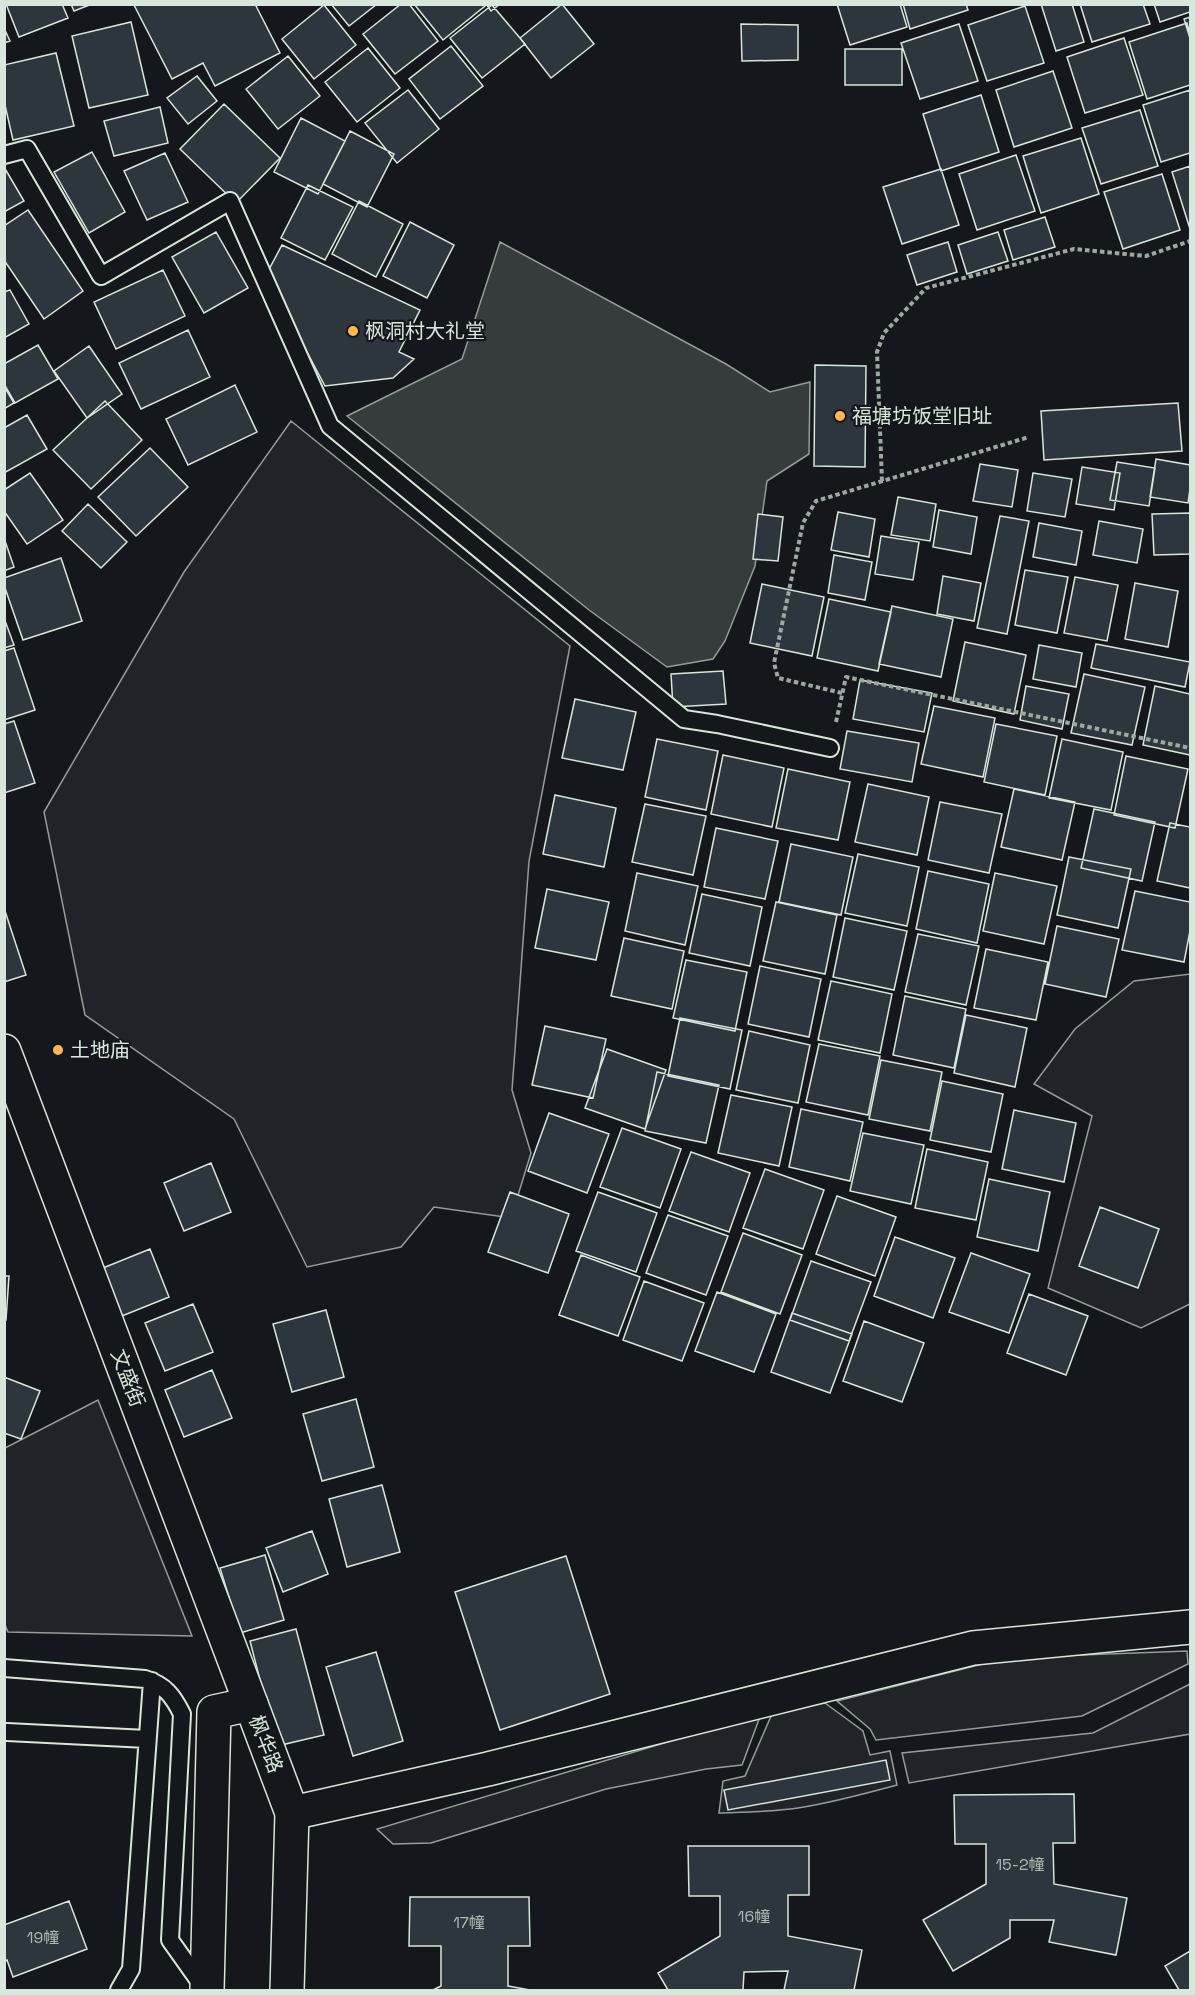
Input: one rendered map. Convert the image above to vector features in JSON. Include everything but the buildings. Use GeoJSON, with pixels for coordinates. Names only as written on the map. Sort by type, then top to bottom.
{"type":"FeatureCollection","features":[{"type":"Feature","properties":{"kind":"street","name":"文盛街"},"geometry":{"type":"LineString","coordinates":[[4,1051],[14,1105],[251,1704]]}},
{"type":"Feature","properties":{"kind":"street"},"geometry":{"type":"LineString","coordinates":[[292,1813],[488,1769],[974,1648],[1191,1627]]}},
{"type":"Feature","properties":{"kind":"street","name":"枫华路"},"geometry":{"type":"LineString","coordinates":[[206,1990],[214,1712],[251,1704],[292,1813],[287,1990]]}},
{"type":"Feature","properties":{"kind":"lane"},"geometry":{"type":"LineString","coordinates":[[4,155],[27,149],[101,276],[230,201],[330,426],[684,719],[830,748]]}},
{"type":"Feature","properties":{"kind":"lane"},"geometry":{"type":"LineString","coordinates":[[4,1668],[145,1679],[161,1685],[173,1697],[182,1714],[170,1940],[206,1990]]}},
{"type":"Feature","properties":{"kind":"lane"},"geometry":{"type":"LineString","coordinates":[[120,1990],[131,1969],[152,1681]]}},
{"type":"Feature","properties":{"kind":"lane"},"geometry":{"type":"LineString","coordinates":[[7,1732],[147,1740]]}},
{"type":"Feature","properties":{"kind":"path"},"geometry":{"type":"LineString","coordinates":[[882,481],[877,352],[884,333],[926,288],[1074,249],[1146,256],[1191,241]]}},
{"type":"Feature","properties":{"kind":"path"},"geometry":{"type":"LineString","coordinates":[[842,693],[778,678],[774,663],[803,523],[816,501],[1029,437]]}},
{"type":"Feature","properties":{"kind":"path"},"geometry":{"type":"LineString","coordinates":[[830,748],[846,677],[1191,748]]}},
{"type":"Feature","properties":{"kind":"shaded area"},"geometry":{"type":"Polygon","coordinates":[[[500,242],[726,364],[770,392],[810,382],[809,454],[767,481],[755,566],[725,641],[713,659],[667,667],[589,610],[347,416],[462,359],[500,242]]]}},
{"type":"Feature","properties":{"kind":"shaded area"},"geometry":{"type":"Polygon","coordinates":[[[291,421],[570,646],[529,861],[512,1090],[531,1153],[511,1218],[434,1207],[401,1247],[307,1267],[234,1119],[85,1015],[44,812],[184,572],[291,421]]]}},
{"type":"Feature","properties":{"kind":"shaded area"},"geometry":{"type":"Polygon","coordinates":[[[1190,974],[1190,1304],[1141,1328],[1048,1288],[1092,1116],[1034,1084],[1075,1029],[1134,981],[1190,974]]]}},
{"type":"Feature","properties":{"kind":"shaded area"},"geometry":{"type":"Polygon","coordinates":[[[98,1400],[192,1636],[8,1632],[5,1625],[5,1448],[98,1400]]]}},
{"type":"Feature","properties":{"kind":"shaded area"},"geometry":{"type":"Polygon","coordinates":[[[1187,1651],[1188,1664],[1082,1716],[876,1740],[870,1729],[837,1701],[1006,1658],[1187,1651]]]}},
{"type":"Feature","properties":{"kind":"shaded area"},"geometry":{"type":"Polygon","coordinates":[[[1190,1684],[1190,1734],[909,1783],[902,1753],[1093,1733],[1190,1684]]]}},
{"type":"Feature","properties":{"kind":"shaded area"},"geometry":{"type":"Polygon","coordinates":[[[825,1703],[863,1731],[870,1755],[890,1751],[897,1785],[798,1808],[719,1813],[723,1781],[745,1776],[772,1714],[825,1703]]]}},
{"type":"Feature","properties":{"kind":"shaded area"},"geometry":{"type":"Polygon","coordinates":[[[761,1714],[742,1765],[706,1769],[606,1789],[431,1843],[393,1844],[377,1829],[761,1714]]]}},
{"type":"Feature","properties":{"kind":"place","name":"枫洞村大礼堂"},"geometry":{"type":"Point","coordinates":[353,331]}},
{"type":"Feature","properties":{"kind":"place","name":"福塘坊饭堂旧址"},"geometry":{"type":"Point","coordinates":[840,416]}},
{"type":"Feature","properties":{"kind":"place","name":"土地庙"},"geometry":{"type":"Point","coordinates":[58,1050]}}]}
